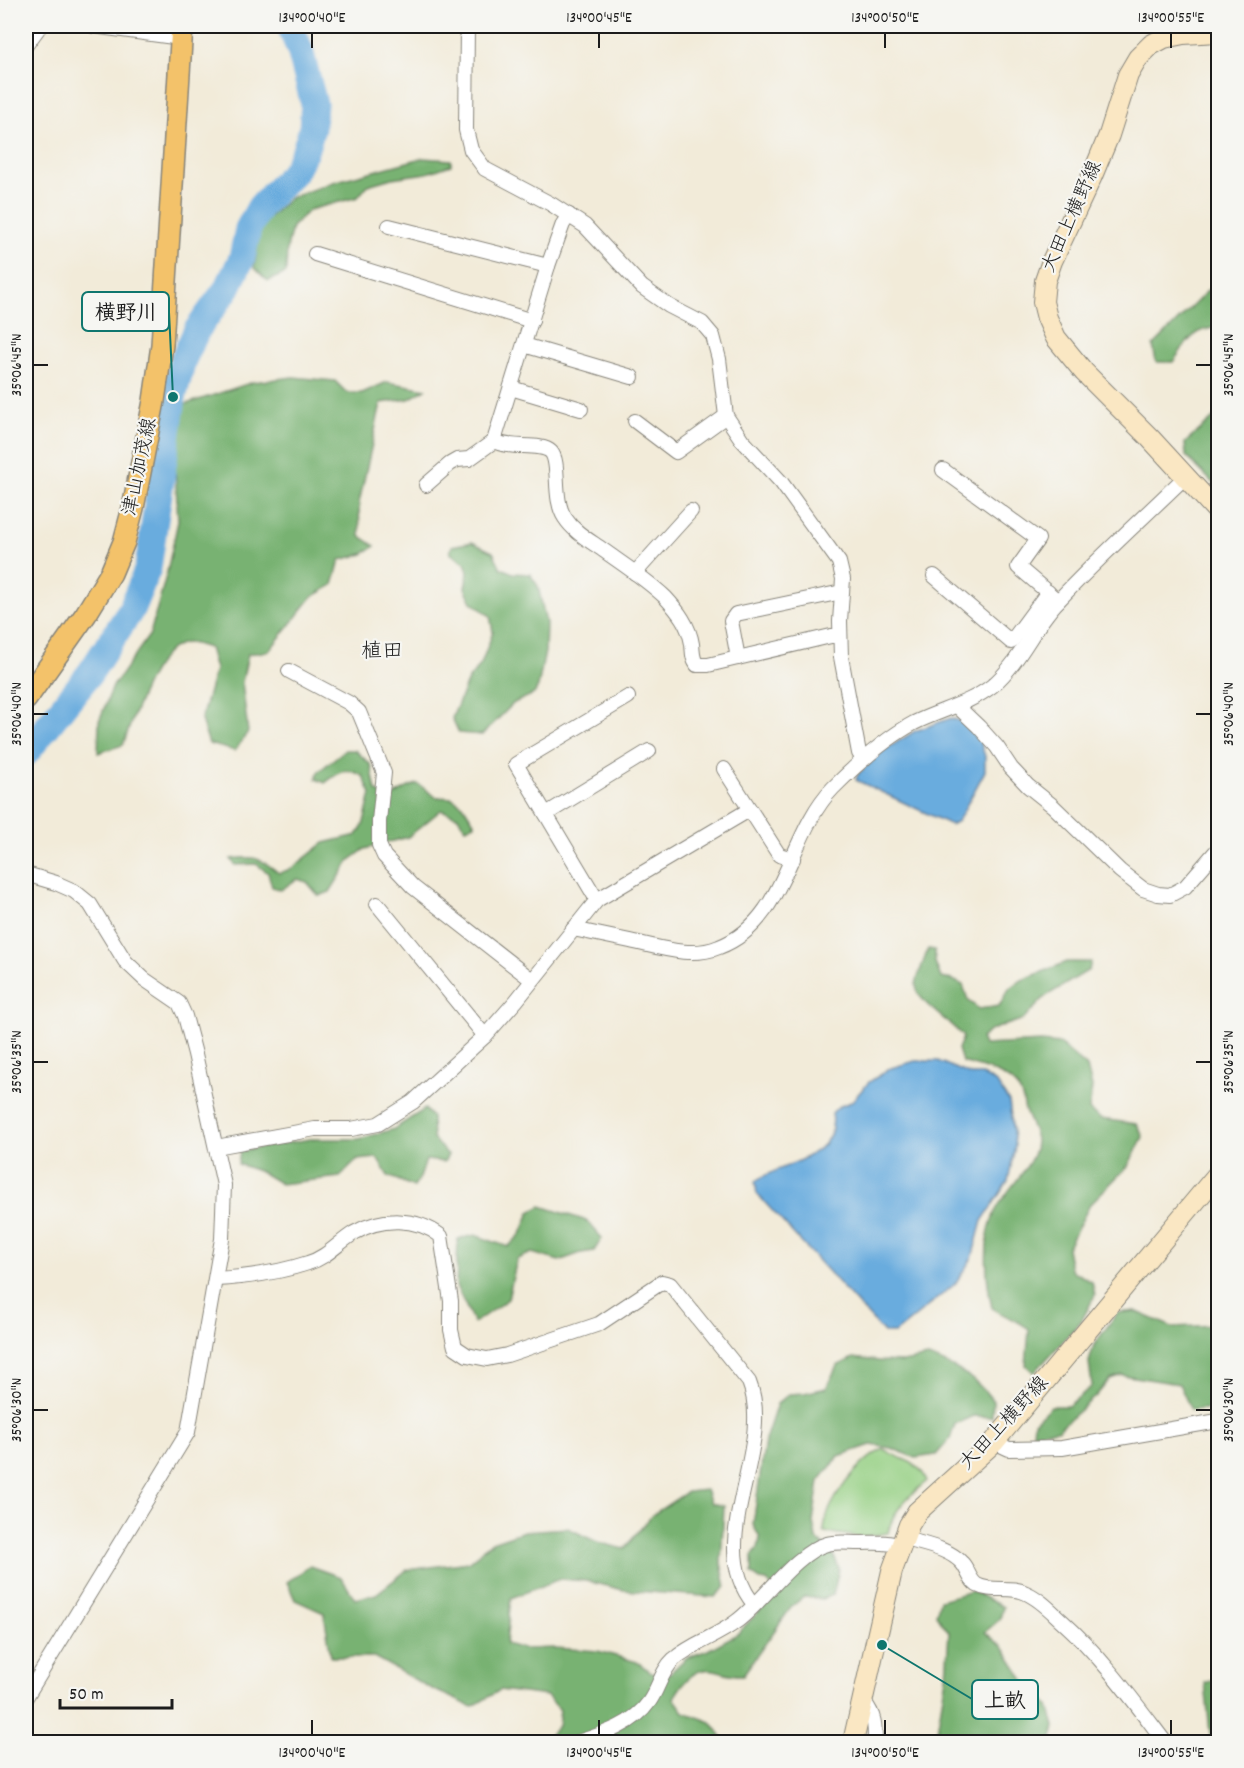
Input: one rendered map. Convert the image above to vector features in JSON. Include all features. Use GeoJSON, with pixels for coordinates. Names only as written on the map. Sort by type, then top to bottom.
{"type":"FeatureCollection","features":[{"type":"Feature","properties":{"kind":"main road","name":"津山加茂線"},"geometry":{"type":"LineString","coordinates":[[26,699],[86,614],[111,573],[124,542],[133,508],[154,402],[162,345],[182,32]]}},
{"type":"Feature","properties":{"kind":"main road","name":"大田上横野線"},"geometry":{"type":"LineString","coordinates":[[1218,32],[1183,34],[1164,38],[1151,45],[1138,58],[1128,75],[1109,135],[1092,176],[1052,261],[1045,281],[1043,302],[1056,338],[1084,372],[1150,438],[1218,512]]}},
{"type":"Feature","properties":{"kind":"main road","name":"大田上横野線"},"geometry":{"type":"LineString","coordinates":[[853,1743],[892,1571],[902,1542],[917,1512],[994,1442],[1218,1174]]}},
{"type":"Feature","properties":{"kind":"street"},"geometry":{"type":"LineString","coordinates":[[26,45],[40,26]]}},
{"type":"Feature","properties":{"kind":"street"},"geometry":{"type":"LineString","coordinates":[[93,26],[182,32]]}},
{"type":"Feature","properties":{"kind":"street"},"geometry":{"type":"LineString","coordinates":[[467,26],[466,130],[471,150],[485,169],[551,204],[585,226],[642,287],[669,306],[702,324],[713,336],[719,359],[726,416],[742,440],[781,482],[839,562],[843,579],[841,657],[859,753],[864,759]]}},
{"type":"Feature","properties":{"kind":"street"},"geometry":{"type":"LineString","coordinates":[[426,485],[450,464],[457,460],[469,459],[494,441],[548,266],[569,215]]}},
{"type":"Feature","properties":{"kind":"street"},"geometry":{"type":"LineString","coordinates":[[389,226],[548,266]]}},
{"type":"Feature","properties":{"kind":"street"},"geometry":{"type":"LineString","coordinates":[[315,254],[532,321]]}},
{"type":"Feature","properties":{"kind":"street"},"geometry":{"type":"LineString","coordinates":[[524,345],[632,377]]}},
{"type":"Feature","properties":{"kind":"street"},"geometry":{"type":"LineString","coordinates":[[511,388],[581,408]]}},
{"type":"Feature","properties":{"kind":"street"},"geometry":{"type":"LineString","coordinates":[[635,421],[676,452],[726,416]]}},
{"type":"Feature","properties":{"kind":"street"},"geometry":{"type":"LineString","coordinates":[[494,441],[509,447],[542,447],[551,452],[554,460],[557,502],[563,516],[574,529],[664,596],[687,626],[693,658],[697,665],[708,665],[831,636],[840,636]]}},
{"type":"Feature","properties":{"kind":"street"},"geometry":{"type":"LineString","coordinates":[[943,470],[1038,539],[1018,567],[1053,596]]}},
{"type":"Feature","properties":{"kind":"street"},"geometry":{"type":"LineString","coordinates":[[934,576],[1011,642],[1053,596],[1185,477]]}},
{"type":"Feature","properties":{"kind":"street"},"geometry":{"type":"LineString","coordinates":[[635,573],[691,511]]}},
{"type":"Feature","properties":{"kind":"street"},"geometry":{"type":"LineString","coordinates":[[738,658],[731,621],[736,614],[842,592]]}},
{"type":"Feature","properties":{"kind":"street"},"geometry":{"type":"LineString","coordinates":[[573,929],[693,953],[718,948],[738,937],[761,915],[783,882],[818,807],[831,790],[892,736],[915,723],[957,706],[989,688],[1008,672],[1053,596]]}},
{"type":"Feature","properties":{"kind":"street"},"geometry":{"type":"LineString","coordinates":[[289,671],[349,703],[359,712],[384,773],[379,845],[384,856],[413,887],[532,980]]}},
{"type":"Feature","properties":{"kind":"street"},"geometry":{"type":"LineString","coordinates":[[597,900],[516,764],[628,697]]}},
{"type":"Feature","properties":{"kind":"street"},"geometry":{"type":"LineString","coordinates":[[957,706],[979,726],[1028,786],[1053,806],[1120,872],[1143,888],[1158,894],[1170,895],[1185,887],[1218,849]]}},
{"type":"Feature","properties":{"kind":"street"},"geometry":{"type":"LineString","coordinates":[[546,814],[649,751]]}},
{"type":"Feature","properties":{"kind":"street"},"geometry":{"type":"LineString","coordinates":[[724,769],[779,855],[793,860]]}},
{"type":"Feature","properties":{"kind":"street"},"geometry":{"type":"LineString","coordinates":[[216,1147],[315,1129],[351,1129],[378,1124],[413,1102],[485,1036],[597,900],[749,810]]}},
{"type":"Feature","properties":{"kind":"street"},"geometry":{"type":"LineString","coordinates":[[26,874],[56,882],[74,891],[90,904],[124,961],[144,979],[179,1003],[185,1016],[224,1185],[222,1239],[188,1432],[26,1697]]}},
{"type":"Feature","properties":{"kind":"street"},"geometry":{"type":"LineString","coordinates":[[377,904],[485,1036]]}},
{"type":"Feature","properties":{"kind":"street"},"geometry":{"type":"LineString","coordinates":[[216,1279],[246,1277],[309,1263],[327,1254],[355,1233],[382,1223],[408,1221],[429,1227],[441,1236],[451,1301],[451,1330],[456,1347],[467,1355],[487,1359],[507,1355],[599,1324],[662,1282],[670,1284],[749,1382],[755,1396],[756,1416],[737,1525],[736,1549],[737,1566],[745,1593],[754,1604]]}},
{"type":"Feature","properties":{"kind":"street"},"geometry":{"type":"LineString","coordinates":[[994,1442],[1010,1449],[1062,1448],[1218,1421]]}},
{"type":"Feature","properties":{"kind":"street"},"geometry":{"type":"LineString","coordinates":[[578,1743],[630,1721],[649,1703],[664,1671],[672,1660],[736,1622],[812,1551],[824,1545],[902,1542],[945,1551],[962,1563],[973,1582],[979,1586],[1025,1592],[1042,1603],[1079,1636],[1102,1661],[1166,1743]]}},
{"type":"Feature","properties":{"kind":"street"},"geometry":{"type":"LineString","coordinates":[[864,1702],[873,1714],[875,1743]]}},
{"type":"Feature","properties":{"kind":"green space"},"geometry":{"type":"Polygon","coordinates":[[[422,158],[451,160],[451,165],[427,173],[392,178],[368,185],[358,197],[309,210],[292,227],[287,249],[286,273],[268,281],[254,268],[260,226],[290,198],[333,182],[422,158]]]}},
{"type":"Feature","properties":{"kind":"green space"},"geometry":{"type":"Polygon","coordinates":[[[1218,280],[1218,328],[1210,328],[1196,334],[1173,362],[1156,362],[1153,346],[1218,280]]]}},
{"type":"Feature","properties":{"kind":"green space"},"geometry":{"type":"Polygon","coordinates":[[[293,377],[335,381],[347,393],[362,393],[387,382],[426,389],[409,399],[381,403],[359,503],[360,536],[375,546],[363,554],[340,560],[333,585],[312,597],[269,651],[248,654],[242,682],[248,732],[235,751],[209,744],[201,720],[215,669],[209,648],[187,643],[175,647],[164,656],[155,669],[146,685],[123,745],[98,753],[99,721],[113,686],[150,634],[167,572],[178,521],[175,467],[183,405],[253,382],[293,377]]]}},
{"type":"Feature","properties":{"kind":"green space"},"geometry":{"type":"Polygon","coordinates":[[[1218,414],[1218,488],[1186,456],[1185,443],[1218,414]]]}},
{"type":"Feature","properties":{"kind":"green space"},"geometry":{"type":"Polygon","coordinates":[[[472,542],[493,552],[501,568],[513,573],[530,574],[538,586],[546,623],[545,652],[538,687],[534,694],[514,703],[482,735],[459,733],[452,718],[468,680],[481,664],[493,632],[490,616],[472,602],[465,588],[468,572],[465,563],[450,553],[452,546],[472,542]]]}},
{"type":"Feature","properties":{"kind":"green space"},"geometry":{"type":"Polygon","coordinates":[[[345,750],[355,750],[371,765],[376,791],[389,798],[418,784],[436,797],[452,798],[463,805],[475,824],[466,828],[457,816],[441,810],[408,837],[365,849],[350,860],[330,892],[319,896],[307,882],[297,879],[281,890],[272,887],[268,873],[256,864],[235,865],[231,859],[252,858],[262,861],[279,873],[291,869],[324,843],[357,835],[363,826],[371,794],[363,776],[351,771],[343,771],[325,783],[316,779],[318,772],[345,750]]]}},
{"type":"Feature","properties":{"kind":"green space"},"geometry":{"type":"Polygon","coordinates":[[[928,949],[935,950],[935,962],[941,978],[963,985],[968,1000],[979,1009],[999,1006],[1009,989],[1022,980],[1067,962],[1091,962],[1089,970],[1046,996],[1024,1019],[991,1030],[981,1038],[984,1045],[1041,1042],[1060,1044],[1087,1067],[1092,1087],[1089,1110],[1101,1119],[1137,1124],[1143,1137],[1128,1166],[1091,1203],[1067,1248],[1071,1270],[1092,1282],[1095,1295],[1082,1320],[1034,1373],[1026,1365],[1029,1329],[992,1308],[986,1260],[988,1234],[995,1212],[1029,1163],[1035,1149],[1035,1135],[1019,1090],[1000,1075],[962,1062],[958,1049],[963,1037],[922,999],[916,982],[928,949]]]}},
{"type":"Feature","properties":{"kind":"green space"},"geometry":{"type":"Polygon","coordinates":[[[425,1109],[432,1117],[433,1139],[448,1155],[444,1162],[426,1160],[420,1178],[414,1187],[388,1176],[377,1158],[357,1160],[340,1177],[281,1184],[261,1172],[238,1164],[240,1151],[310,1139],[359,1139],[394,1129],[425,1109]]]}},
{"type":"Feature","properties":{"kind":"green space"},"geometry":{"type":"Polygon","coordinates":[[[541,1206],[587,1221],[602,1238],[594,1251],[559,1261],[532,1253],[517,1259],[508,1299],[474,1323],[456,1286],[458,1239],[475,1235],[508,1247],[521,1234],[530,1212],[541,1206]]]}},
{"type":"Feature","properties":{"kind":"green space"},"geometry":{"type":"Polygon","coordinates":[[[1135,1311],[1172,1327],[1218,1325],[1218,1400],[1215,1408],[1191,1410],[1179,1384],[1122,1375],[1110,1379],[1096,1396],[1057,1430],[1033,1433],[1034,1422],[1051,1406],[1068,1406],[1092,1386],[1089,1362],[1094,1345],[1117,1313],[1135,1311]]]}},
{"type":"Feature","properties":{"kind":"green space"},"geometry":{"type":"Polygon","coordinates":[[[928,1357],[957,1369],[979,1385],[993,1401],[992,1417],[973,1416],[955,1424],[950,1439],[936,1455],[915,1458],[891,1448],[871,1445],[839,1456],[819,1481],[813,1522],[816,1538],[833,1554],[839,1569],[833,1595],[822,1599],[804,1597],[792,1606],[743,1675],[707,1669],[695,1673],[685,1681],[674,1698],[684,1712],[711,1722],[726,1742],[549,1742],[547,1738],[558,1726],[560,1710],[547,1696],[500,1690],[472,1707],[430,1688],[374,1657],[331,1657],[324,1613],[295,1600],[287,1582],[310,1566],[341,1577],[355,1599],[376,1594],[407,1570],[469,1562],[492,1542],[524,1531],[568,1528],[597,1542],[624,1549],[652,1515],[687,1492],[706,1490],[711,1503],[724,1506],[721,1563],[726,1587],[715,1597],[623,1590],[587,1581],[560,1579],[511,1598],[506,1644],[523,1649],[555,1648],[598,1651],[637,1662],[654,1674],[670,1673],[686,1658],[708,1650],[737,1634],[767,1603],[774,1591],[767,1581],[760,1580],[752,1574],[752,1556],[758,1548],[760,1538],[753,1525],[765,1440],[777,1404],[789,1394],[826,1388],[837,1366],[853,1358],[903,1362],[928,1357]]]}},
{"type":"Feature","properties":{"kind":"green space"},"geometry":{"type":"Polygon","coordinates":[[[884,1449],[914,1465],[927,1481],[898,1510],[888,1533],[861,1537],[824,1532],[830,1509],[845,1484],[864,1462],[884,1449]]]}},
{"type":"Feature","properties":{"kind":"green space"},"geometry":{"type":"Polygon","coordinates":[[[972,1591],[1003,1607],[1000,1619],[985,1632],[1003,1647],[1024,1680],[1049,1706],[1055,1726],[1051,1742],[935,1742],[946,1677],[949,1632],[936,1614],[940,1600],[972,1591]]]}},
{"type":"Feature","properties":{"kind":"green space"},"geometry":{"type":"Polygon","coordinates":[[[1218,1678],[1218,1742],[1211,1742],[1205,1683],[1218,1678]]]}},
{"type":"Feature","properties":{"kind":"water"},"geometry":{"type":"Polygon","coordinates":[[[951,718],[966,723],[979,738],[985,756],[985,771],[958,821],[951,825],[856,780],[858,774],[884,750],[915,731],[951,718]]]}},
{"type":"Feature","properties":{"kind":"water"},"geometry":{"type":"Polygon","coordinates":[[[915,1061],[938,1061],[971,1075],[983,1075],[997,1083],[1009,1102],[1015,1146],[1008,1181],[982,1221],[972,1258],[955,1284],[895,1333],[884,1333],[757,1194],[755,1181],[818,1150],[827,1140],[832,1128],[832,1113],[838,1107],[851,1102],[869,1082],[891,1068],[915,1061]]]}},
{"type":"Feature","properties":{"kind":"waterway"},"geometry":{"type":"LineString","coordinates":[[26,753],[90,673],[131,610],[148,568],[173,397],[183,360],[197,330],[228,287],[242,258],[248,229],[260,207],[294,172],[305,151],[312,128],[314,104],[300,50],[290,26]]}},
{"type":"Feature","properties":{"kind":"place","name":"横野川"},"geometry":{"type":"Point","coordinates":[173,397]}},
{"type":"Feature","properties":{"kind":"place","name":"上畝"},"geometry":{"type":"Point","coordinates":[882,1645]}},
{"type":"Feature","properties":{"kind":"district","name":"植田"},"geometry":{"type":"Point","coordinates":[382,653]}}]}
